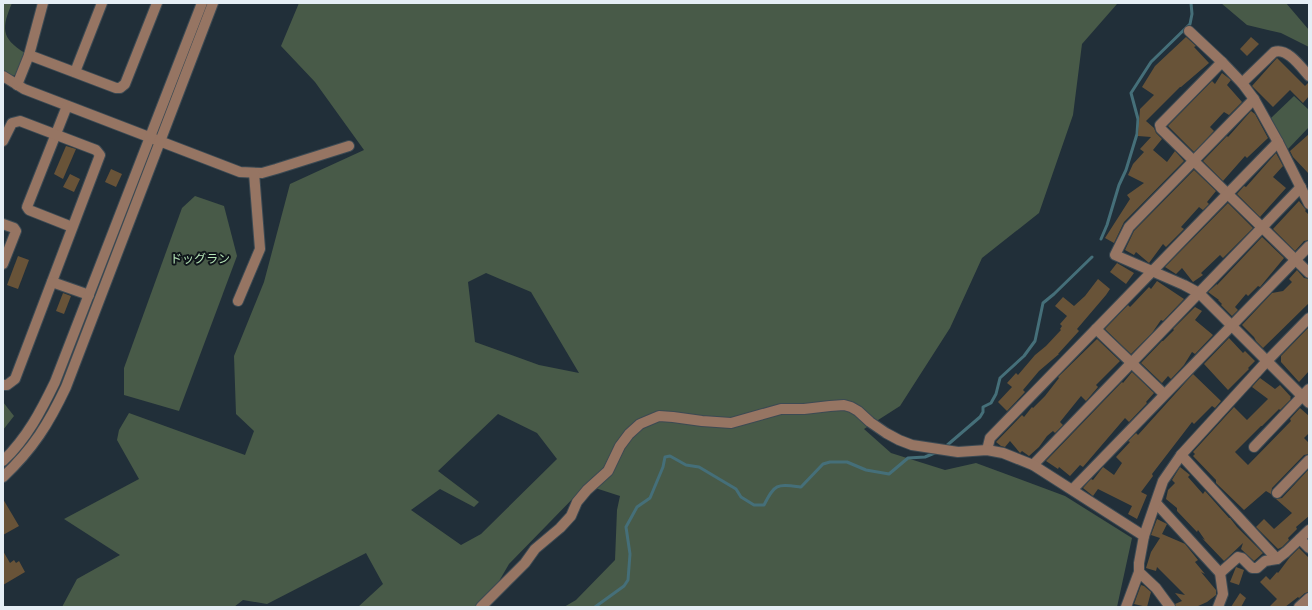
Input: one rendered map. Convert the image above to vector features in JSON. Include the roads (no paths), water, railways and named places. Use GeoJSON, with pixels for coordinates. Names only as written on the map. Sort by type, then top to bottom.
{"type":"FeatureCollection","features":[{"type":"Feature","properties":{"kind":"street"},"geometry":{"type":"LineString","coordinates":[[17,85],[29,55],[43,3]]}},
{"type":"Feature","properties":{"kind":"street"},"geometry":{"type":"LineString","coordinates":[[75,72],[102,3]]}},
{"type":"Feature","properties":{"kind":"street"},"geometry":{"type":"LineString","coordinates":[[29,55],[116,88],[123,86],[157,3]]}},
{"type":"Feature","properties":{"kind":"street"},"geometry":{"type":"LineString","coordinates":[[3,477],[18,462],[44,429],[66,387],[202,3]]}},
{"type":"Feature","properties":{"kind":"street"},"geometry":{"type":"LineString","coordinates":[[3,461],[23,439],[37,419],[55,382],[88,296],[213,3]]}},
{"type":"Feature","properties":{"kind":"street"},"geometry":{"type":"LineString","coordinates":[[1189,31],[1222,62],[1242,83],[1254,99],[1278,142],[1309,204]]}},
{"type":"Feature","properties":{"kind":"street"},"geometry":{"type":"LineString","coordinates":[[1242,83],[1274,52],[1278,50],[1286,52],[1309,76]]}},
{"type":"Feature","properties":{"kind":"street"},"geometry":{"type":"LineString","coordinates":[[1222,62],[1160,125],[1161,129],[1309,273]]}},
{"type":"Feature","properties":{"kind":"street"},"geometry":{"type":"LineString","coordinates":[[3,76],[17,85],[67,106],[240,172],[254,173],[276,169],[349,146]]}},
{"type":"Feature","properties":{"kind":"street"},"geometry":{"type":"LineString","coordinates":[[1254,99],[1129,227],[1115,255],[1199,293],[1267,361],[1307,396],[1254,447]]}},
{"type":"Feature","properties":{"kind":"street"},"geometry":{"type":"LineString","coordinates":[[67,106],[27,206],[29,210],[72,227]]}},
{"type":"Feature","properties":{"kind":"street"},"geometry":{"type":"LineString","coordinates":[[3,140],[12,123],[20,121],[96,150],[100,155],[15,379],[7,385],[3,385]]}},
{"type":"Feature","properties":{"kind":"street"},"geometry":{"type":"LineString","coordinates":[[987,450],[990,438],[1278,142]]}},
{"type":"Feature","properties":{"kind":"street"},"geometry":{"type":"LineString","coordinates":[[238,301],[260,249],[254,173]]}},
{"type":"Feature","properties":{"kind":"street"},"geometry":{"type":"LineString","coordinates":[[1033,464],[1301,187]]}},
{"type":"Feature","properties":{"kind":"street"},"geometry":{"type":"LineString","coordinates":[[3,224],[14,228],[16,231],[3,264]]}},
{"type":"Feature","properties":{"kind":"street"},"geometry":{"type":"LineString","coordinates":[[1073,489],[1309,246]]}},
{"type":"Feature","properties":{"kind":"street"},"geometry":{"type":"LineString","coordinates":[[52,282],[88,296]]}},
{"type":"Feature","properties":{"kind":"street"},"geometry":{"type":"LineString","coordinates":[[1126,607],[1139,572],[1139,563],[1144,536],[1163,481],[1181,455],[1267,361],[1309,318]]}},
{"type":"Feature","properties":{"kind":"street"},"geometry":{"type":"LineString","coordinates":[[1096,329],[1164,394]]}},
{"type":"Feature","properties":{"kind":"street"},"geometry":{"type":"LineString","coordinates":[[481,607],[525,563],[535,549],[560,528],[571,516],[577,502],[586,490],[608,471],[620,446],[629,434],[640,424],[659,416],[731,423],[782,409],[804,409],[844,405],[852,407],[870,422],[899,440],[912,445],[932,449],[956,451],[987,450],[1003,453],[1033,464],[1144,536]]}},
{"type":"Feature","properties":{"kind":"street"},"geometry":{"type":"LineString","coordinates":[[1181,455],[1277,559]]}},
{"type":"Feature","properties":{"kind":"street"},"geometry":{"type":"LineString","coordinates":[[1277,494],[1309,460]]}},
{"type":"Feature","properties":{"kind":"street"},"geometry":{"type":"LineString","coordinates":[[1156,503],[1220,573],[1223,594],[1218,607]]}},
{"type":"Feature","properties":{"kind":"street"},"geometry":{"type":"LineString","coordinates":[[1220,573],[1238,557],[1242,558],[1252,568],[1265,561],[1277,559],[1309,530]]}},
{"type":"Feature","properties":{"kind":"street"},"geometry":{"type":"LineString","coordinates":[[1300,539],[1309,548]]}},
{"type":"Feature","properties":{"kind":"street"},"geometry":{"type":"LineString","coordinates":[[1139,572],[1156,588],[1170,607]]}},
{"type":"Feature","properties":{"kind":"street"},"geometry":{"type":"LineString","coordinates":[[1300,607],[1309,598]]}},
{"type":"Feature","properties":{"kind":"waterway"},"geometry":{"type":"LineString","coordinates":[[1101,239],[1107,225],[1119,185],[1126,170],[1137,134],[1138,119],[1131,93],[1151,62],[1190,24],[1192,14],[1191,3]]}},
{"type":"Feature","properties":{"kind":"waterway"},"geometry":{"type":"LineString","coordinates":[[945,447],[980,417],[983,412],[983,407],[991,403],[996,394],[1000,378],[1024,356],[1035,341],[1043,303],[1092,257]]}},
{"type":"Feature","properties":{"kind":"waterway"},"geometry":{"type":"LineString","coordinates":[[595,607],[624,586],[628,580],[630,554],[626,527],[637,507],[650,498],[663,467],[665,457],[670,456],[686,465],[699,467],[736,489],[741,497],[754,505],[764,505],[774,489],[787,485],[801,487],[823,464],[830,462],[847,462],[866,470],[889,474],[908,458],[925,457],[937,452]]}},
{"type":"Feature","properties":{"kind":"park label","name":"ドッグラン"},"geometry":{"type":"Point","coordinates":[200,258]}}]}
